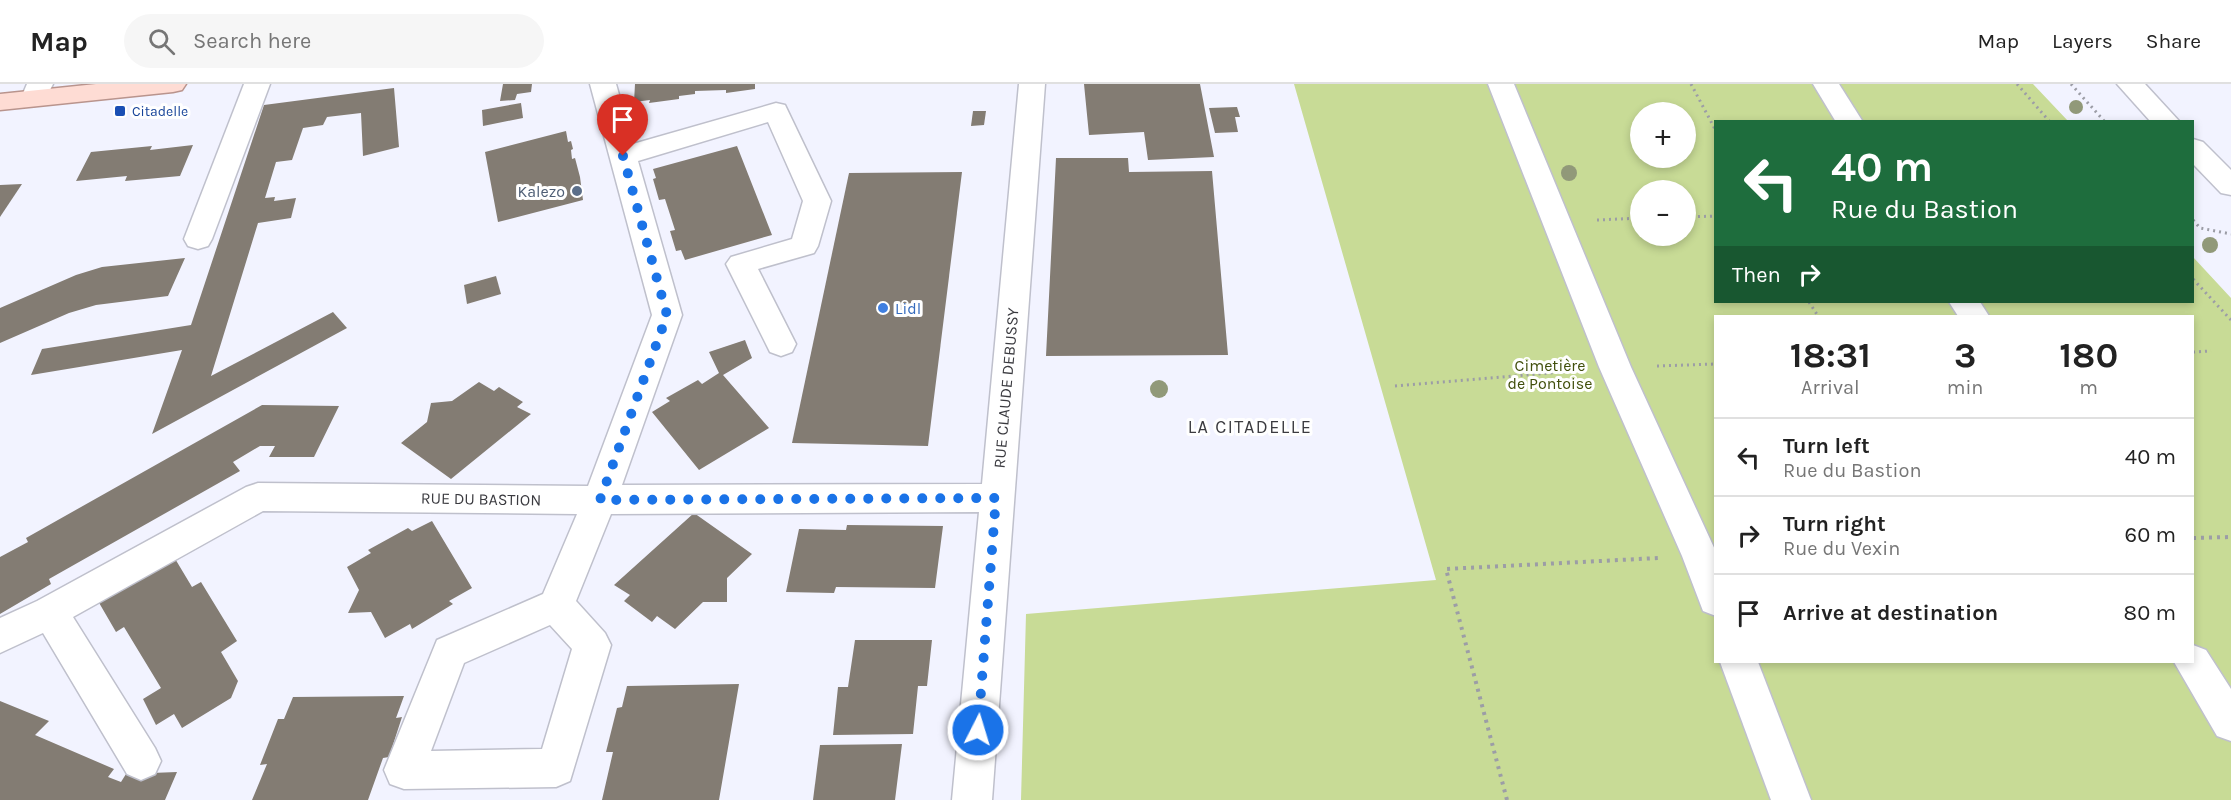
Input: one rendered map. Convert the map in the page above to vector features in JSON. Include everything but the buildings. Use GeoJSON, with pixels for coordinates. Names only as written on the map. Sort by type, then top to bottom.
{"type":"FeatureCollection","features":[{"type":"Feature","properties":{"kind":"main road"},"geometry":{"type":"LineString","coordinates":[[0,102],[37,91],[173,84]]}},
{"type":"Feature","properties":{"kind":"street"},"geometry":{"type":"LineString","coordinates":[[198,238],[257,84]]}},
{"type":"Feature","properties":{"kind":"street"},"geometry":{"type":"LineString","coordinates":[[556,605],[592,645],[556,768],[404,770],[450,652],[556,605],[600,500],[667,315],[603,84]]}},
{"type":"Feature","properties":{"kind":"street","name":"RUE CLAUDE DEBUSSY"},"geometry":{"type":"LineString","coordinates":[[972,800],[1032,84]]}},
{"type":"Feature","properties":{"kind":"street"},"geometry":{"type":"LineString","coordinates":[[1501,84],[1615,367],[1700,556],[1714,594]]}},
{"type":"Feature","properties":{"kind":"street"},"geometry":{"type":"LineString","coordinates":[[1826,84],[1849,120]]}},
{"type":"Feature","properties":{"kind":"street"},"geometry":{"type":"LineString","coordinates":[[2130,84],[2165,120]]}},
{"type":"Feature","properties":{"kind":"street"},"geometry":{"type":"LineString","coordinates":[[623,156],[776,111],[817,201],[804,246],[741,264],[781,344]]}},
{"type":"Feature","properties":{"kind":"street"},"geometry":{"type":"LineString","coordinates":[[2194,149],[2231,186]]}},
{"type":"Feature","properties":{"kind":"street","name":"RUE DU BASTION"},"geometry":{"type":"LineString","coordinates":[[0,636],[50,612],[258,497],[600,500],[996,498]]}},
{"type":"Feature","properties":{"kind":"street"},"geometry":{"type":"LineString","coordinates":[[50,612],[141,761]]}},
{"type":"Feature","properties":{"kind":"street"},"geometry":{"type":"LineString","coordinates":[[1739,663],[1791,800]]}},
{"type":"Feature","properties":{"kind":"street"},"geometry":{"type":"LineString","coordinates":[[2194,663],[2231,723]]}},
{"type":"Feature","properties":{"kind":"path"},"geometry":{"type":"LineString","coordinates":[[1691,84],[1714,127]]}},
{"type":"Feature","properties":{"kind":"path"},"geometry":{"type":"LineString","coordinates":[[2017,84],[2048,120]]}},
{"type":"Feature","properties":{"kind":"path"},"geometry":{"type":"LineString","coordinates":[[2071,84],[2103,120]]}},
{"type":"Feature","properties":{"kind":"path"},"geometry":{"type":"LineString","coordinates":[[1696,217],[1714,216]]}},
{"type":"Feature","properties":{"kind":"path"},"geometry":{"type":"LineString","coordinates":[[2194,221],[2200,228],[2231,234]]}},
{"type":"Feature","properties":{"kind":"path"},"geometry":{"type":"LineString","coordinates":[[2194,280],[2231,320]]}},
{"type":"Feature","properties":{"kind":"path"},"geometry":{"type":"LineString","coordinates":[[2194,352],[2211,351]]}},
{"type":"Feature","properties":{"kind":"path"},"geometry":{"type":"LineString","coordinates":[[1395,386],[1615,367],[1714,364]]}},
{"type":"Feature","properties":{"kind":"path"},"geometry":{"type":"LineString","coordinates":[[2194,538],[2231,537]]}},
{"type":"Feature","properties":{"kind":"path"},"geometry":{"type":"LineString","coordinates":[[1507,800],[1446,569],[1700,556]]}},
{"type":"Feature","properties":{"kind":"green space","name":"Cimetière de Pontoise"},"geometry":{"type":"Polygon","coordinates":[[[1294,84],[2033,84],[2067,120],[1714,120],[1714,303],[2194,303],[2194,258],[2231,298],[2231,800],[1021,800],[1026,614],[1436,580],[1294,84]]]}},
{"type":"Feature","properties":{"kind":"place","name":"Citadelle"},"geometry":{"type":"Point","coordinates":[120,111]}},
{"type":"Feature","properties":{"kind":"place","name":"Kalezo"},"geometry":{"type":"Point","coordinates":[577,191]}},
{"type":"Feature","properties":{"kind":"place","name":"Lidl"},"geometry":{"type":"Point","coordinates":[883,308]}},
{"type":"Feature","properties":{"kind":"district","name":"LA CITADELLE"},"geometry":{"type":"Point","coordinates":[1250,427]}},
{"type":"Feature","properties":{"kind":"route"},"geometry":{"type":"LineString","coordinates":[[623,156],[667,315],[600,500],[996,498],[978,730]]}}]}
